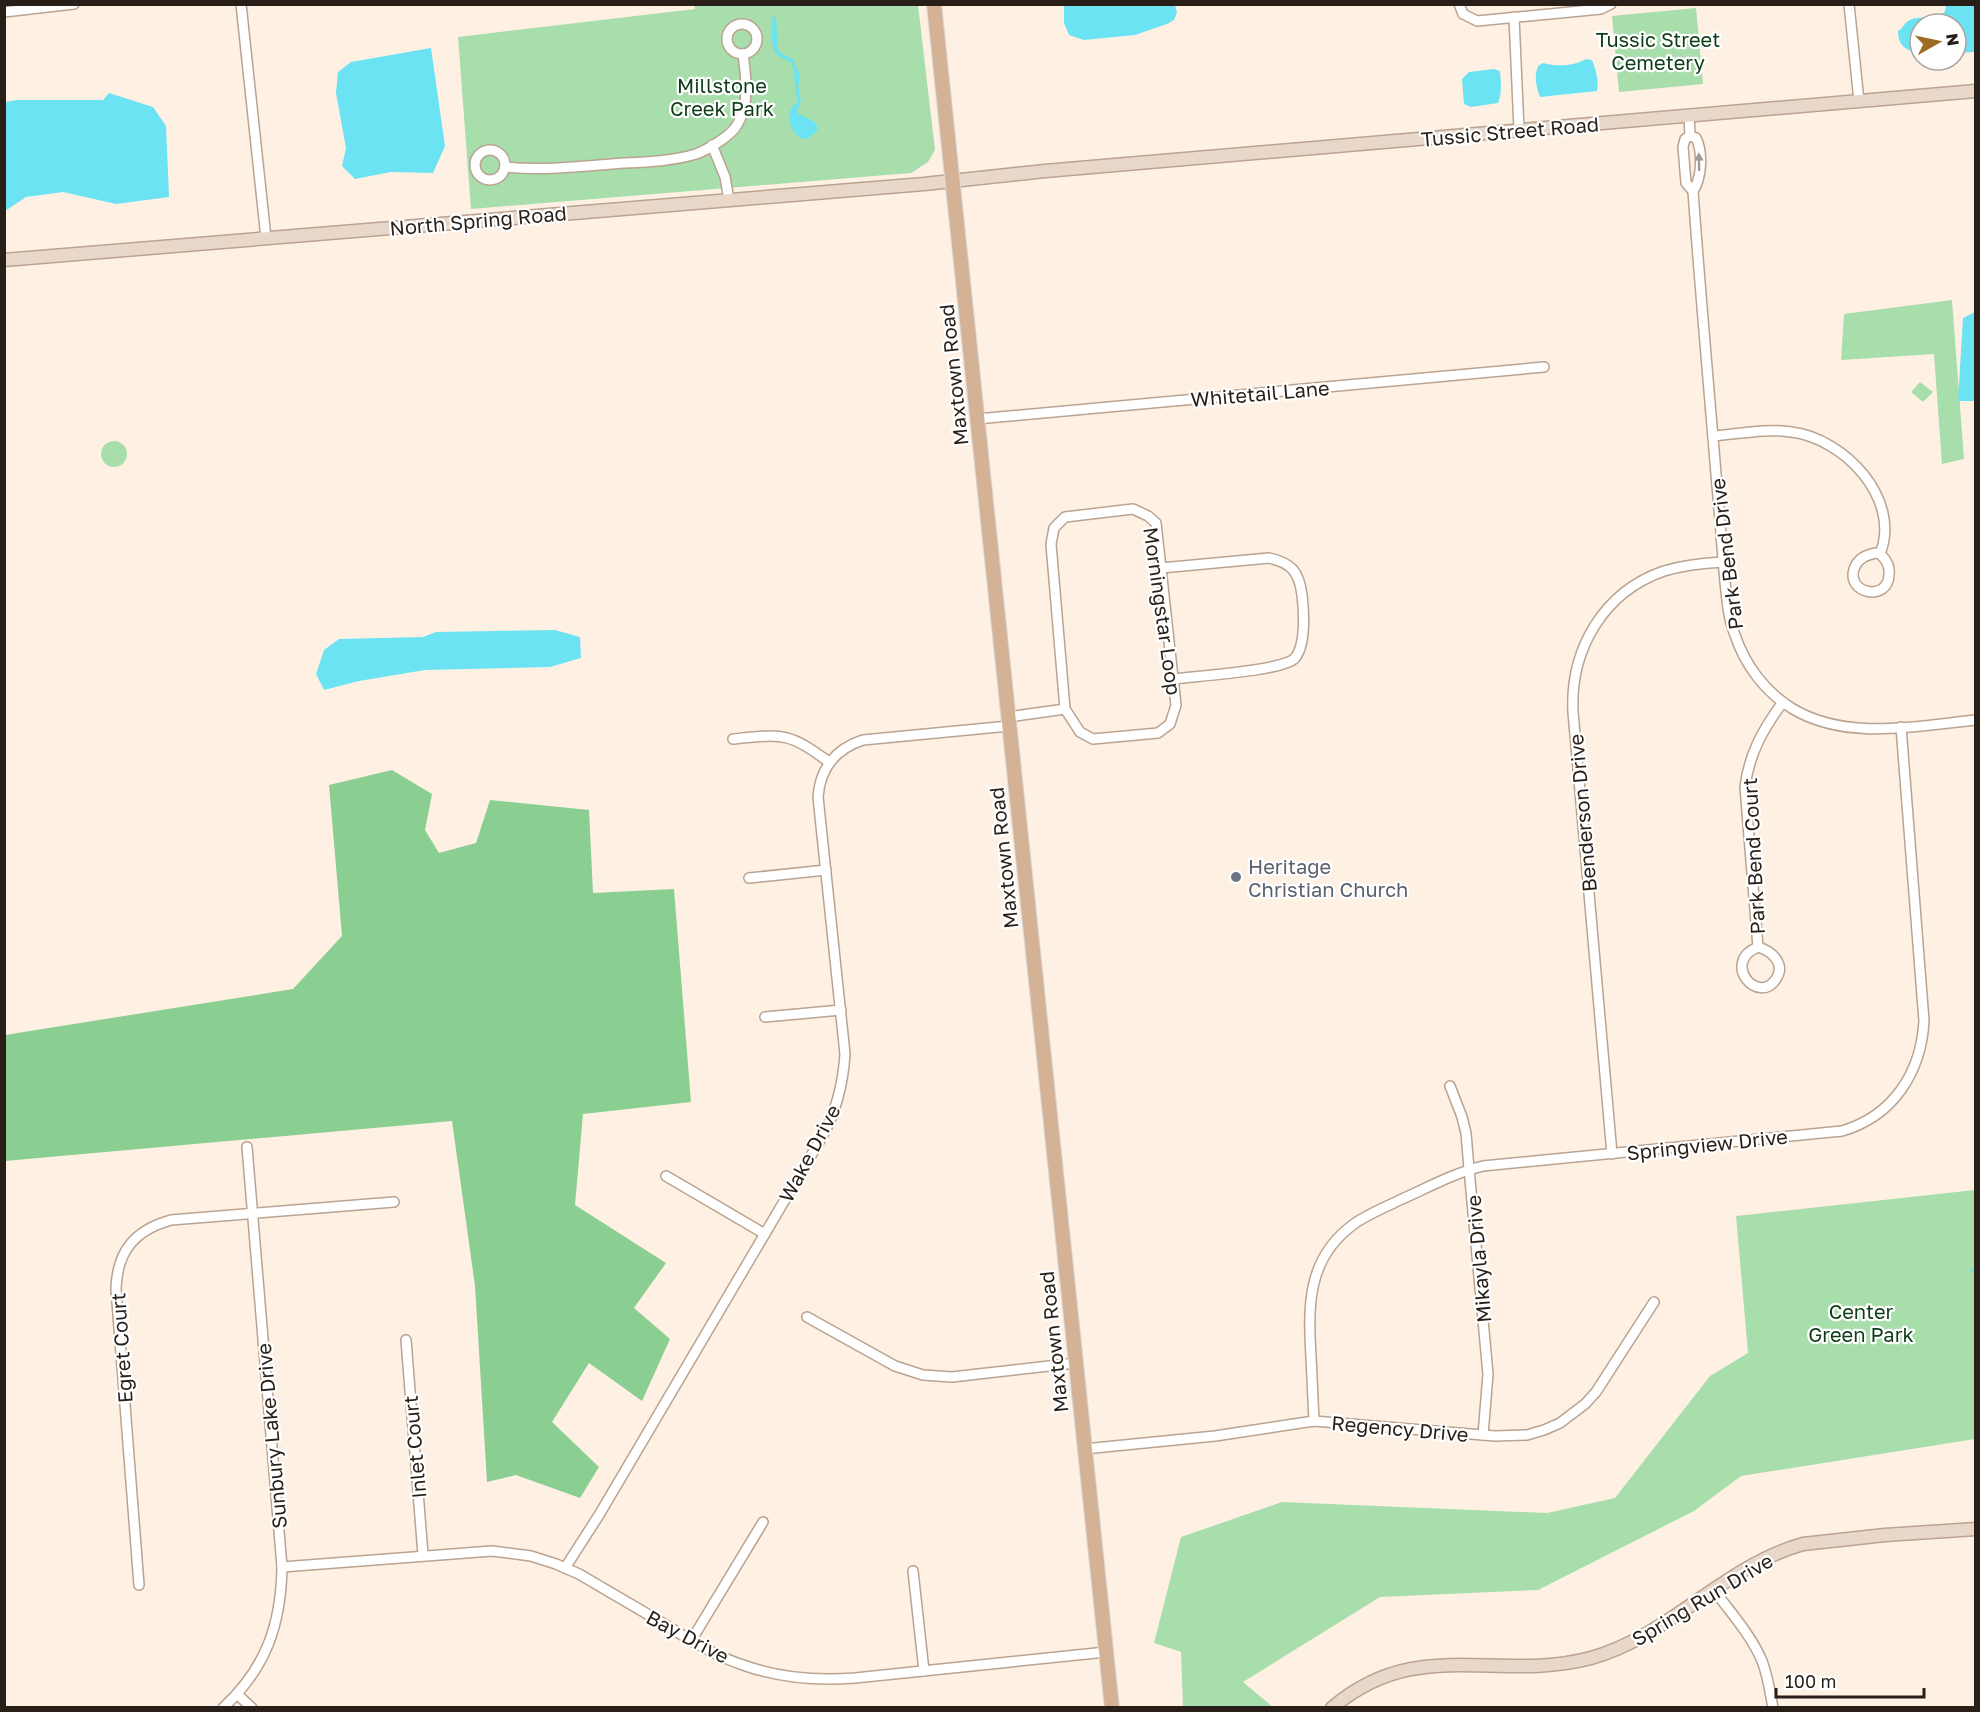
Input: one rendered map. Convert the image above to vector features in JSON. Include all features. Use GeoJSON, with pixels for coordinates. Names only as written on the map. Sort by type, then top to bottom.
{"type":"FeatureCollection","features":[{"type":"Feature","properties":{"kind":"main road","name":"Maxtown Road"},"geometry":{"type":"LineString","coordinates":[[934,4],[1112,1707]]}},
{"type":"Feature","properties":{"kind":"main road","name":"Tussic Street Road"},"geometry":{"type":"LineString","coordinates":[[952,182],[1045,171],[1976,91]]}},
{"type":"Feature","properties":{"kind":"main road","name":"North Spring Road"},"geometry":{"type":"LineString","coordinates":[[4,260],[952,182]]}},
{"type":"Feature","properties":{"kind":"main road","name":"Spring Run Drive"},"geometry":{"type":"LineString","coordinates":[[1332,1707],[1372,1681],[1413,1667],[1540,1665],[1591,1658],[1626,1645],[1660,1626],[1736,1574],[1768,1556],[1803,1544],[1976,1528]]}},
{"type":"Feature","properties":{"kind":"street"},"geometry":{"type":"LineString","coordinates":[[4,12],[74,4]]}},
{"type":"Feature","properties":{"kind":"street"},"geometry":{"type":"LineString","coordinates":[[241,4],[266,238]]}},
{"type":"Feature","properties":{"kind":"street"},"geometry":{"type":"LineString","coordinates":[[1460,4],[1464,14],[1477,21],[1601,9],[1611,4]]}},
{"type":"Feature","properties":{"kind":"street"},"geometry":{"type":"LineString","coordinates":[[1849,4],[1859,101]]}},
{"type":"Feature","properties":{"kind":"street"},"geometry":{"type":"LineString","coordinates":[[1514,17],[1519,130]]}},
{"type":"Feature","properties":{"kind":"street"},"geometry":{"type":"LineString","coordinates":[[505,167],[545,169],[660,161],[697,153],[725,137],[737,126],[747,84],[743,54]]}},
{"type":"Feature","properties":{"kind":"street","name":"Park Bend Drive"},"geometry":{"type":"LineString","coordinates":[[1689,116],[1690,136]]}},
{"type":"Feature","properties":{"kind":"street","name":"Park Bend Drive"},"geometry":{"type":"LineString","coordinates":[[1690,136],[1696,138],[1699,144],[1700,177],[1694,191],[1705,353],[1729,615],[1738,644],[1753,672],[1766,688],[1783,702],[1812,718],[1832,725],[1852,728],[1901,727],[1976,720]]}},
{"type":"Feature","properties":{"kind":"street","name":"Park Bend Drive"},"geometry":{"type":"LineString","coordinates":[[1690,136],[1685,139],[1683,147],[1686,183],[1694,191]]}},
{"type":"Feature","properties":{"kind":"street"},"geometry":{"type":"LineString","coordinates":[[712,145],[725,177],[729,200]]}},
{"type":"Feature","properties":{"kind":"street","name":"Whitetail Lane"},"geometry":{"type":"LineString","coordinates":[[977,419],[1544,367]]}},
{"type":"Feature","properties":{"kind":"street"},"geometry":{"type":"LineString","coordinates":[[1713,436],[1774,430],[1817,438],[1833,446],[1857,466],[1872,486],[1879,502],[1885,535],[1880,554]]}},
{"type":"Feature","properties":{"kind":"street","name":"Morningstar Loop"},"geometry":{"type":"LineString","coordinates":[[1133,509],[1148,516],[1156,523],[1173,679],[1176,705],[1170,724],[1158,733],[1093,739],[1080,732],[1065,709],[1051,544],[1054,528],[1065,517],[1133,509]]}},
{"type":"Feature","properties":{"kind":"street"},"geometry":{"type":"LineString","coordinates":[[1869,554],[1880,554],[1887,562],[1888,583],[1881,590],[1874,592],[1860,589],[1855,584],[1853,575],[1856,564],[1869,554]]}},
{"type":"Feature","properties":{"kind":"street"},"geometry":{"type":"LineString","coordinates":[[1161,568],[1269,558],[1284,561],[1297,574],[1302,594],[1303,643],[1294,659],[1277,666],[1173,679]]}},
{"type":"Feature","properties":{"kind":"street","name":"Benderson Drive"},"geometry":{"type":"LineString","coordinates":[[1612,1154],[1573,712],[1576,665],[1582,648],[1596,623],[1621,595],[1658,574],[1686,566],[1723,562]]}},
{"type":"Feature","properties":{"kind":"street","name":"Park Bend Court"},"geometry":{"type":"LineString","coordinates":[[1758,947],[1745,787],[1747,769],[1754,748],[1783,702]]}},
{"type":"Feature","properties":{"kind":"street"},"geometry":{"type":"LineString","coordinates":[[733,739],[769,735],[792,738],[829,762],[844,748],[863,740],[1008,721],[1065,709]]}},
{"type":"Feature","properties":{"kind":"street","name":"Springview Drive"},"geometry":{"type":"LineString","coordinates":[[1314,1421],[1309,1304],[1313,1281],[1328,1251],[1339,1237],[1367,1216],[1469,1169],[1483,1166],[1842,1131],[1875,1117],[1900,1092],[1914,1069],[1920,1053],[1924,1021],[1901,727]]}},
{"type":"Feature","properties":{"kind":"street","name":"Wake Drive"},"geometry":{"type":"LineString","coordinates":[[565,1568],[765,1234],[822,1137],[836,1107],[841,1091],[844,1064],[841,1010],[818,797],[823,774],[829,762]]}},
{"type":"Feature","properties":{"kind":"street"},"geometry":{"type":"LineString","coordinates":[[749,878],[826,870]]}},
{"type":"Feature","properties":{"kind":"street","name":"Park Bend Court"},"geometry":{"type":"LineString","coordinates":[[1758,947],[1772,953],[1779,966],[1778,976],[1774,982],[1764,987],[1750,984],[1742,970],[1742,962],[1746,955],[1758,947]]}},
{"type":"Feature","properties":{"kind":"street"},"geometry":{"type":"LineString","coordinates":[[765,1017],[841,1010]]}},
{"type":"Feature","properties":{"kind":"street","name":"Mikayla Drive"},"geometry":{"type":"LineString","coordinates":[[1450,1086],[1466,1133],[1488,1374],[1483,1435]]}},
{"type":"Feature","properties":{"kind":"street","name":"Sunbury Lake Drive"},"geometry":{"type":"LineString","coordinates":[[223,1707],[237,1694],[261,1661],[271,1639],[278,1613],[282,1567],[248,1147]]}},
{"type":"Feature","properties":{"kind":"street"},"geometry":{"type":"LineString","coordinates":[[666,1176],[765,1234]]}},
{"type":"Feature","properties":{"kind":"street","name":"Egret Court"},"geometry":{"type":"LineString","coordinates":[[139,1585],[116,1289],[118,1268],[130,1244],[140,1234],[158,1223],[171,1220],[394,1202]]}},
{"type":"Feature","properties":{"kind":"street","name":"Regency Drive"},"geometry":{"type":"LineString","coordinates":[[1084,1449],[1215,1436],[1314,1421],[1509,1437],[1527,1435],[1544,1430],[1573,1414],[1596,1392],[1654,1302]]}},
{"type":"Feature","properties":{"kind":"street"},"geometry":{"type":"LineString","coordinates":[[807,1317],[895,1366],[923,1375],[952,1377],[1075,1363]]}},
{"type":"Feature","properties":{"kind":"street","name":"Inlet Court"},"geometry":{"type":"LineString","coordinates":[[406,1340],[423,1555]]}},
{"type":"Feature","properties":{"kind":"street"},"geometry":{"type":"LineString","coordinates":[[691,1641],[763,1522]]}},
{"type":"Feature","properties":{"kind":"street","name":"Bay Drive"},"geometry":{"type":"LineString","coordinates":[[282,1567],[492,1551],[531,1556],[565,1568],[717,1654],[743,1665],[798,1678],[841,1679],[1106,1652]]}},
{"type":"Feature","properties":{"kind":"street"},"geometry":{"type":"LineString","coordinates":[[913,1571],[924,1671]]}},
{"type":"Feature","properties":{"kind":"street"},"geometry":{"type":"LineString","coordinates":[[1714,1590],[1759,1655],[1773,1707]]}},
{"type":"Feature","properties":{"kind":"street"},"geometry":{"type":"LineString","coordinates":[[237,1694],[252,1707]]}},
{"type":"Feature","properties":{"kind":"green space","name":"Millstone Creek Park"},"geometry":{"type":"Polygon","coordinates":[[[694,5],[918,5],[935,150],[928,162],[911,173],[471,209],[458,37],[695,9],[694,5]]]}},
{"type":"Feature","properties":{"kind":"green space","name":"Tussic Street Cemetery"},"geometry":{"type":"Polygon","coordinates":[[[1696,8],[1703,84],[1619,92],[1612,16],[1696,8]]]}},
{"type":"Feature","properties":{"kind":"green space"},"geometry":{"type":"Polygon","coordinates":[[[1952,300],[1964,459],[1942,464],[1934,354],[1841,360],[1844,314],[1952,300]]]}},
{"type":"Feature","properties":{"kind":"green space"},"geometry":{"type":"Polygon","coordinates":[[[1920,382],[1933,392],[1923,402],[1911,392],[1920,382]]]}},
{"type":"Feature","properties":{"kind":"green space"},"geometry":{"type":"Polygon","coordinates":[[[114,441],[123,445],[127,454],[123,463],[114,467],[105,463],[101,454],[105,445],[114,441]]]}},
{"type":"Feature","properties":{"kind":"green space"},"geometry":{"type":"Polygon","coordinates":[[[392,770],[432,794],[425,830],[439,853],[476,843],[490,800],[589,810],[593,893],[674,889],[691,1102],[583,1114],[575,1205],[666,1263],[634,1308],[670,1339],[642,1401],[589,1363],[552,1422],[599,1467],[580,1498],[516,1475],[487,1482],[475,1286],[452,1121],[5,1161],[5,1035],[293,989],[342,936],[329,785],[392,770]]]}},
{"type":"Feature","properties":{"kind":"green space","name":"Center Green Park"},"geometry":{"type":"Polygon","coordinates":[[[1975,1190],[1975,1439],[1741,1476],[1694,1511],[1538,1590],[1380,1597],[1243,1682],[1273,1707],[1183,1707],[1181,1652],[1154,1643],[1181,1537],[1282,1502],[1547,1513],[1615,1498],[1710,1376],[1748,1353],[1736,1216],[1975,1190]]]}},
{"type":"Feature","properties":{"kind":"water"},"geometry":{"type":"Polygon","coordinates":[[[1064,5],[1175,5],[1177,12],[1174,20],[1167,24],[1135,35],[1084,40],[1069,35],[1064,23],[1064,5]]]}},
{"type":"Feature","properties":{"kind":"water"},"geometry":{"type":"Polygon","coordinates":[[[1946,5],[1975,5],[1975,52],[1968,52],[1968,12],[1945,11],[1946,5]]]}},
{"type":"Feature","properties":{"kind":"water"},"geometry":{"type":"Polygon","coordinates":[[[773,16],[776,18],[778,51],[793,60],[800,75],[798,87],[801,100],[797,113],[815,122],[818,128],[807,139],[797,135],[789,121],[789,113],[798,101],[794,74],[792,64],[775,52],[772,34],[773,16]]]}},
{"type":"Feature","properties":{"kind":"water"},"geometry":{"type":"Polygon","coordinates":[[[1908,21],[1908,49],[1901,44],[1898,31],[1908,21]]]}},
{"type":"Feature","properties":{"kind":"water"},"geometry":{"type":"Polygon","coordinates":[[[431,48],[445,146],[433,173],[391,172],[355,179],[342,166],[346,148],[336,93],[338,72],[351,62],[431,48]]]}},
{"type":"Feature","properties":{"kind":"water"},"geometry":{"type":"Polygon","coordinates":[[[1586,59],[1592,60],[1596,71],[1597,91],[1540,97],[1536,81],[1538,66],[1543,63],[1571,64],[1586,59]]]}},
{"type":"Feature","properties":{"kind":"water"},"geometry":{"type":"Polygon","coordinates":[[[1494,69],[1500,71],[1501,92],[1498,103],[1471,107],[1464,104],[1462,79],[1469,72],[1494,69]]]}},
{"type":"Feature","properties":{"kind":"water"},"geometry":{"type":"Polygon","coordinates":[[[109,93],[153,107],[166,126],[169,197],[116,204],[63,192],[26,197],[5,211],[5,102],[103,100],[109,93]]]}},
{"type":"Feature","properties":{"kind":"water"},"geometry":{"type":"Polygon","coordinates":[[[1975,312],[1975,401],[1958,401],[1963,318],[1975,312]]]}},
{"type":"Feature","properties":{"kind":"water"},"geometry":{"type":"Polygon","coordinates":[[[555,630],[580,637],[581,658],[550,667],[425,670],[359,681],[324,690],[316,674],[324,650],[339,639],[423,637],[436,632],[555,630]]]}},
{"type":"Feature","properties":{"kind":"place","name":"Heritage Christian Church"},"geometry":{"type":"Point","coordinates":[1236,877]}}]}
